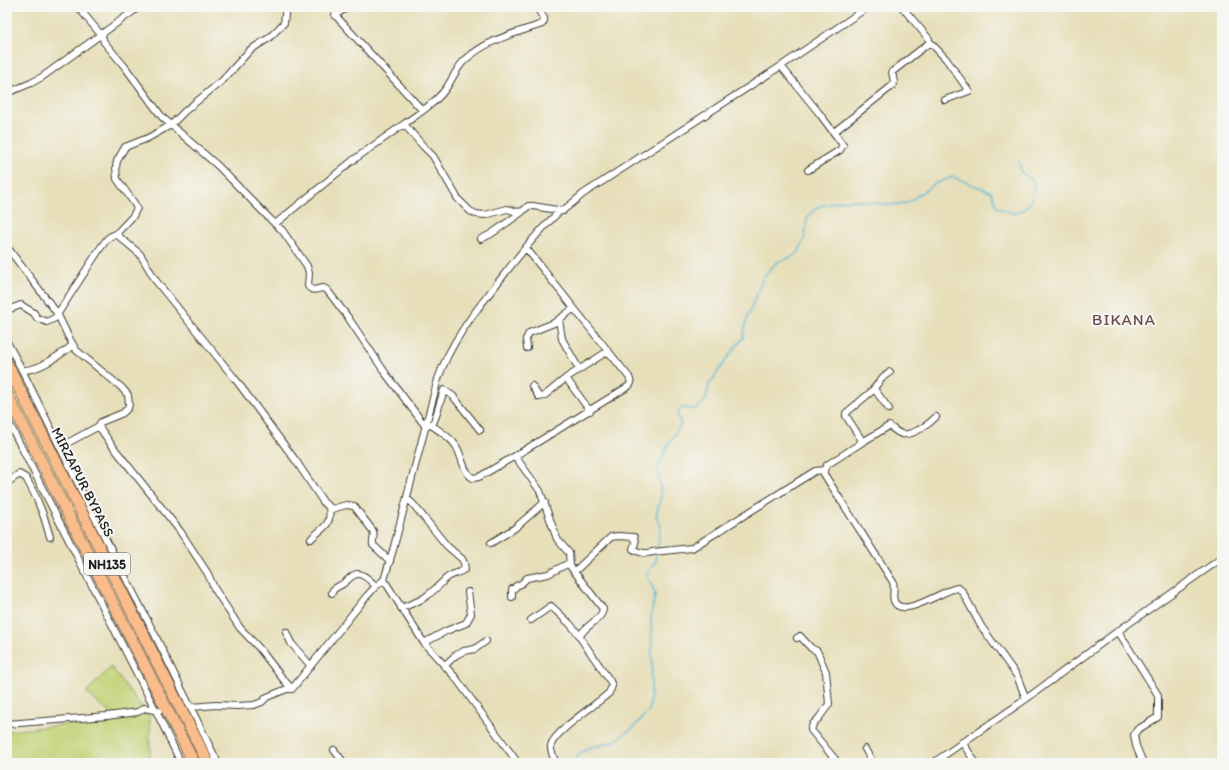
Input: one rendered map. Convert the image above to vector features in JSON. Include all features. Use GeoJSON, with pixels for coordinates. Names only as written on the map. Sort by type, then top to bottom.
{"type":"FeatureCollection","features":[{"type":"Feature","properties":{"kind":"highway","name":"MIRZAPUR BYPASS"},"geometry":{"type":"LineString","coordinates":[[7,364],[208,763]]}},
{"type":"Feature","properties":{"kind":"highway","name":"NH135"},"geometry":{"type":"LineString","coordinates":[[7,394],[194,763]]}},
{"type":"Feature","properties":{"kind":"street"},"geometry":{"type":"LineString","coordinates":[[78,7],[162,117],[218,166],[282,230],[307,266],[309,273],[308,286],[310,289],[314,290],[324,288],[327,290],[347,316],[386,374],[428,425],[449,438],[456,445],[469,475],[473,478],[479,477],[590,411],[629,386],[631,383],[608,351],[527,251]]}},
{"type":"Feature","properties":{"kind":"street"},"geometry":{"type":"LineString","coordinates":[[7,93],[42,77],[102,38],[140,7]]}},
{"type":"Feature","properties":{"kind":"street"},"geometry":{"type":"LineString","coordinates":[[7,310],[21,305],[34,313],[38,318],[47,322],[55,318],[74,286],[107,239],[116,234],[133,216],[137,208],[117,179],[117,161],[125,147],[148,138],[171,125],[185,111],[223,80],[250,50],[269,38],[284,22],[286,7]]}},
{"type":"Feature","properties":{"kind":"street"},"geometry":{"type":"LineString","coordinates":[[348,7],[335,15],[422,110]]}},
{"type":"Feature","properties":{"kind":"street"},"geometry":{"type":"LineString","coordinates":[[275,224],[352,161],[404,124],[443,92],[461,64],[472,54],[504,36],[542,24],[544,18],[536,7]]}},
{"type":"Feature","properties":{"kind":"street"},"geometry":{"type":"LineString","coordinates":[[292,689],[351,615],[376,586],[384,580],[428,425],[440,373],[454,343],[475,312],[527,251],[552,218],[559,212],[563,211],[571,202],[782,66],[868,7]]}},
{"type":"Feature","properties":{"kind":"street"},"geometry":{"type":"LineString","coordinates":[[902,7],[930,42],[946,59],[969,92],[945,100]]}},
{"type":"Feature","properties":{"kind":"street"},"geometry":{"type":"LineString","coordinates":[[834,132],[892,86],[894,82],[892,72],[930,42]]}},
{"type":"Feature","properties":{"kind":"street"},"geometry":{"type":"LineString","coordinates":[[782,66],[842,142],[842,147],[808,170]]}},
{"type":"Feature","properties":{"kind":"street"},"geometry":{"type":"LineString","coordinates":[[404,124],[434,156],[458,199],[470,211],[476,214],[485,215],[507,209],[518,212],[523,211]]}},
{"type":"Feature","properties":{"kind":"street"},"geometry":{"type":"LineString","coordinates":[[482,239],[528,206],[563,211]]}},
{"type":"Feature","properties":{"kind":"street"},"geometry":{"type":"LineString","coordinates":[[116,234],[140,254],[156,281],[236,380],[296,461],[324,504],[329,508],[335,509],[348,504],[354,506],[373,531],[373,545],[390,561]]}},
{"type":"Feature","properties":{"kind":"street"},"geometry":{"type":"LineString","coordinates":[[7,246],[57,313],[76,350],[121,387],[128,395],[129,404],[123,413],[101,422],[100,426],[60,447]]}},
{"type":"Feature","properties":{"kind":"street"},"geometry":{"type":"LineString","coordinates":[[527,348],[526,339],[529,333],[544,328],[574,309]]}},
{"type":"Feature","properties":{"kind":"street"},"geometry":{"type":"LineString","coordinates":[[559,319],[562,339],[579,369]]}},
{"type":"Feature","properties":{"kind":"street"},"geometry":{"type":"LineString","coordinates":[[7,342],[218,763]]}},
{"type":"Feature","properties":{"kind":"street"},"geometry":{"type":"LineString","coordinates":[[22,370],[30,370],[59,357],[73,345]]}},
{"type":"Feature","properties":{"kind":"street"},"geometry":{"type":"LineString","coordinates":[[532,386],[539,397],[544,396],[566,378],[608,351]]}},
{"type":"Feature","properties":{"kind":"street"},"geometry":{"type":"LineString","coordinates":[[861,443],[861,439],[846,414],[873,390],[878,381],[890,372]]}},
{"type":"Feature","properties":{"kind":"street"},"geometry":{"type":"LineString","coordinates":[[566,378],[590,411]]}},
{"type":"Feature","properties":{"kind":"street"},"geometry":{"type":"LineString","coordinates":[[428,425],[436,416],[444,390],[453,396],[480,430]]}},
{"type":"Feature","properties":{"kind":"street"},"geometry":{"type":"LineString","coordinates":[[873,390],[875,390],[889,408]]}},
{"type":"Feature","properties":{"kind":"street"},"geometry":{"type":"LineString","coordinates":[[936,417],[932,421],[911,433],[900,433],[889,426],[827,465],[824,470],[824,474],[892,582],[894,588],[894,602],[897,606],[902,607],[918,604],[953,588],[958,588],[962,592],[981,626],[1017,676],[1026,699]]}},
{"type":"Feature","properties":{"kind":"street"},"geometry":{"type":"LineString","coordinates":[[7,419],[159,711],[181,763]]}},
{"type":"Feature","properties":{"kind":"street"},"geometry":{"type":"LineString","coordinates":[[100,426],[111,444],[186,539],[208,574],[214,588],[240,628],[259,648],[292,689]]}},
{"type":"Feature","properties":{"kind":"street"},"geometry":{"type":"LineString","coordinates":[[515,456],[540,491],[558,539],[569,553],[569,563],[574,572],[602,605],[603,609],[601,615],[584,629],[580,636]]}},
{"type":"Feature","properties":{"kind":"street"},"geometry":{"type":"LineString","coordinates":[[574,572],[611,537],[634,537],[635,543],[633,549],[640,553],[692,548],[815,471],[824,470]]}},
{"type":"Feature","properties":{"kind":"street"},"geometry":{"type":"LineString","coordinates":[[24,476],[34,471]]}},
{"type":"Feature","properties":{"kind":"street"},"geometry":{"type":"LineString","coordinates":[[7,483],[19,474],[26,478],[36,497],[50,537]]}},
{"type":"Feature","properties":{"kind":"street"},"geometry":{"type":"LineString","coordinates":[[401,608],[424,598],[441,585],[448,577],[465,569],[462,559],[447,546],[413,504],[406,501]]}},
{"type":"Feature","properties":{"kind":"street"},"geometry":{"type":"LineString","coordinates":[[490,542],[515,528],[545,502]]}},
{"type":"Feature","properties":{"kind":"street"},"geometry":{"type":"LineString","coordinates":[[311,539],[329,522],[329,508]]}},
{"type":"Feature","properties":{"kind":"street"},"geometry":{"type":"LineString","coordinates":[[933,763],[1026,699],[1118,631],[1222,558]]}},
{"type":"Feature","properties":{"kind":"street"},"geometry":{"type":"LineString","coordinates":[[512,598],[512,589],[521,584],[527,578],[555,572],[569,563]]}},
{"type":"Feature","properties":{"kind":"street"},"geometry":{"type":"LineString","coordinates":[[332,593],[333,590],[357,574],[363,575],[376,586]]}},
{"type":"Feature","properties":{"kind":"street"},"geometry":{"type":"LineString","coordinates":[[384,580],[424,643],[455,677],[518,763]]}},
{"type":"Feature","properties":{"kind":"street"},"geometry":{"type":"LineString","coordinates":[[424,643],[446,631],[466,623],[471,614],[468,592]]}},
{"type":"Feature","properties":{"kind":"street"},"geometry":{"type":"LineString","coordinates":[[532,620],[551,606],[580,636],[612,686],[609,693],[570,724],[554,740],[551,747],[551,752],[556,763]]}},
{"type":"Feature","properties":{"kind":"street"},"geometry":{"type":"LineString","coordinates":[[1118,631],[1148,678],[1158,698],[1158,717],[1137,730],[1134,735],[1136,746],[1143,763]]}},
{"type":"Feature","properties":{"kind":"street"},"geometry":{"type":"LineString","coordinates":[[286,632],[291,643],[311,666]]}},
{"type":"Feature","properties":{"kind":"street"},"geometry":{"type":"LineString","coordinates":[[797,638],[800,636],[811,648],[817,651],[826,672],[829,704],[813,724],[811,730],[838,763]]}},
{"type":"Feature","properties":{"kind":"street"},"geometry":{"type":"LineString","coordinates":[[444,666],[456,655],[475,649],[486,641]]}},
{"type":"Feature","properties":{"kind":"street"},"geometry":{"type":"LineString","coordinates":[[192,707],[216,705],[254,705],[287,688],[292,689]]}},
{"type":"Feature","properties":{"kind":"street"},"geometry":{"type":"LineString","coordinates":[[7,724],[107,716],[138,712],[144,708],[159,711]]}},
{"type":"Feature","properties":{"kind":"street"},"geometry":{"type":"LineString","coordinates":[[962,742],[976,763]]}},
{"type":"Feature","properties":{"kind":"street"},"geometry":{"type":"LineString","coordinates":[[865,748],[873,763]]}},
{"type":"Feature","properties":{"kind":"street"},"geometry":{"type":"LineString","coordinates":[[334,750],[344,763]]}},
{"type":"Feature","properties":{"kind":"green space"},"geometry":{"type":"Polygon","coordinates":[[[111,667],[150,717],[150,763],[7,763],[7,731],[116,719],[86,692],[111,667]]]}},
{"type":"Feature","properties":{"kind":"waterway"},"geometry":{"type":"LineString","coordinates":[[657,550],[661,527],[656,516],[661,496],[658,466],[668,445],[681,424],[677,415],[681,408],[695,409],[706,400],[709,385],[743,338],[747,318],[764,276],[777,262],[792,257],[799,252],[805,237],[807,218],[817,207],[840,201],[854,200],[889,205],[907,203],[934,184],[953,177],[992,192],[997,207],[1015,214],[1025,208],[1030,202],[1033,194],[1034,182],[1021,172],[1019,162]]}},
{"type":"Feature","properties":{"kind":"waterway"},"geometry":{"type":"LineString","coordinates":[[575,763],[578,755],[589,748],[614,742],[634,727],[650,709],[652,659],[651,616],[655,594],[647,574],[656,561],[656,554]]}},
{"type":"Feature","properties":{"kind":"district","name":"BIKANA"},"geometry":{"type":"Point","coordinates":[1124,319]}}]}
